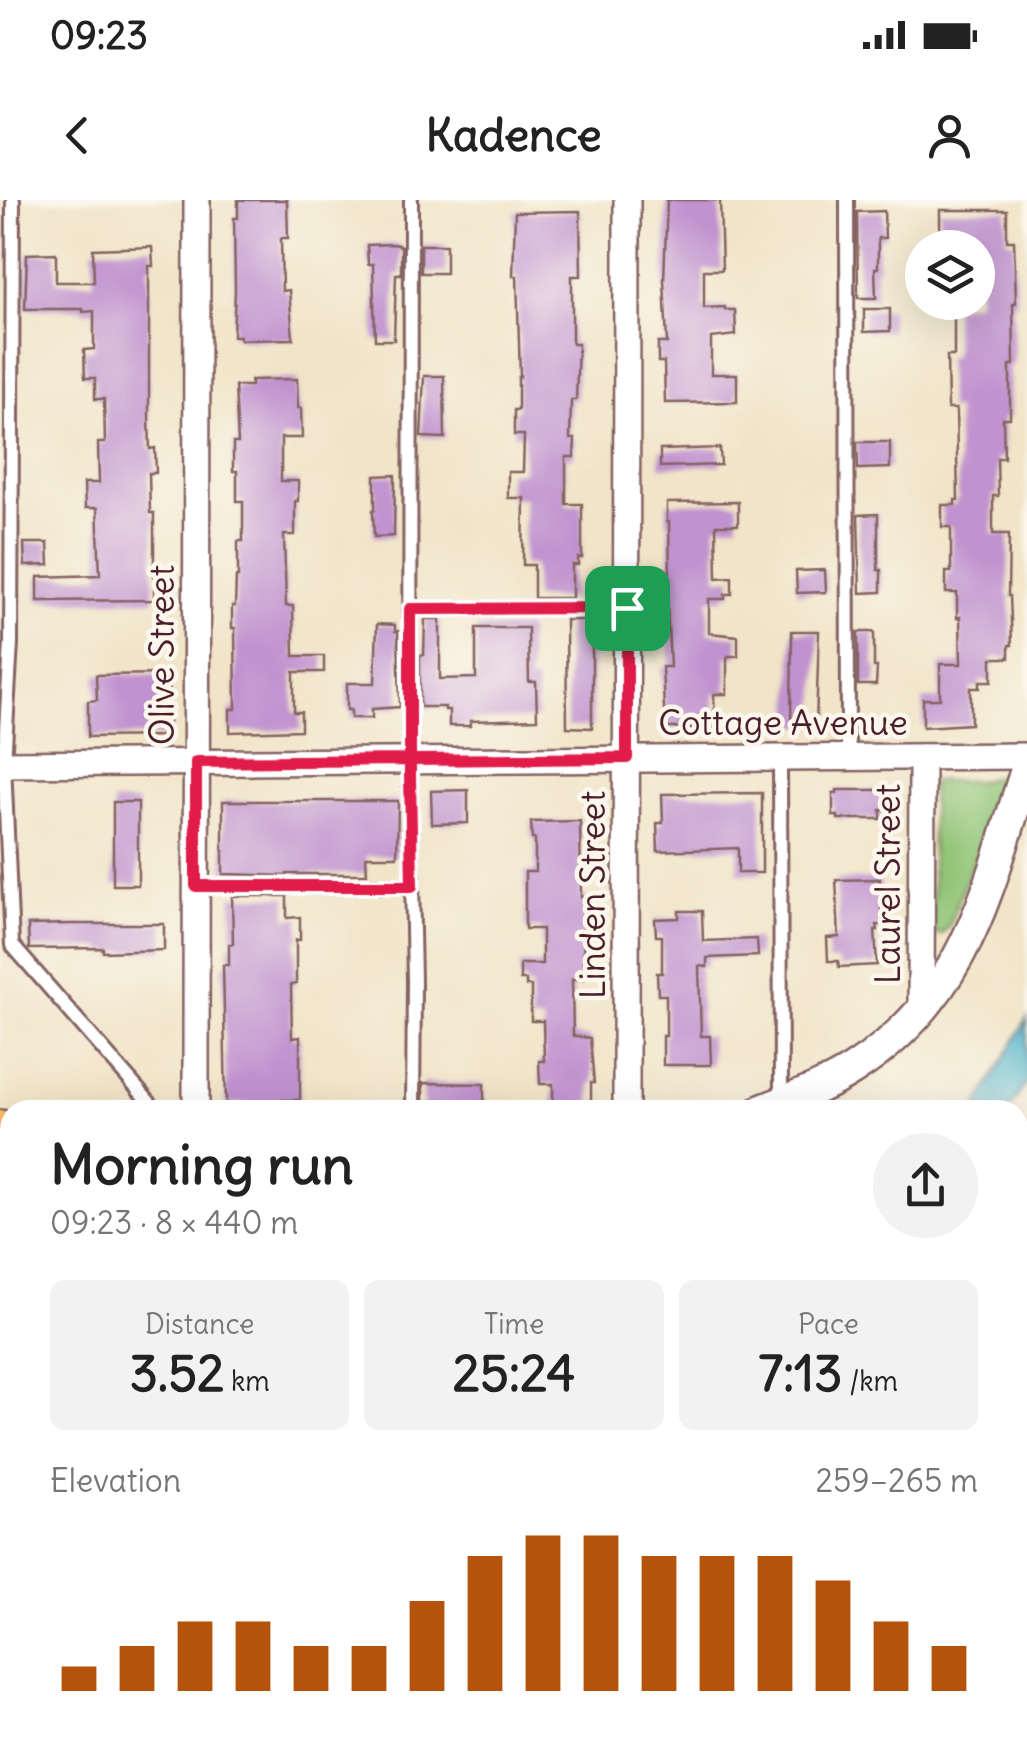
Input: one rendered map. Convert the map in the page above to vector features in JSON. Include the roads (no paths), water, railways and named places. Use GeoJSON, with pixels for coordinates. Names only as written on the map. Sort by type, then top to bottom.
{"type":"FeatureCollection","features":[{"type":"Feature","properties":{"kind":"street","name":"Olive Street"},"geometry":{"type":"LineString","coordinates":[[196,1100],[197,200]]}},
{"type":"Feature","properties":{"kind":"street","name":"Linden Street"},"geometry":{"type":"LineString","coordinates":[[626,1100],[627,200]]}},
{"type":"Feature","properties":{"kind":"street","name":"Laurel Street"},"geometry":{"type":"LineString","coordinates":[[922,756],[922,1012]]}},
{"type":"Feature","properties":{"kind":"street","name":"Cottage Avenue"},"geometry":{"type":"LineString","coordinates":[[2,764],[1027,756]]}},
{"type":"Feature","properties":{"kind":"street"},"geometry":{"type":"LineString","coordinates":[[787,1100],[854,1069],[922,1012],[946,980],[974,926],[1027,767]]}},
{"type":"Feature","properties":{"kind":"lane"},"geometry":{"type":"LineString","coordinates":[[12,200],[11,643],[2,764],[12,945],[147,1100]]}},
{"type":"Feature","properties":{"kind":"lane"},"geometry":{"type":"LineString","coordinates":[[412,200],[413,1100]]}},
{"type":"Feature","properties":{"kind":"lane"},"geometry":{"type":"LineString","coordinates":[[846,200],[848,757]]}},
{"type":"Feature","properties":{"kind":"lane"},"geometry":{"type":"LineString","coordinates":[[410,609],[627,608]]}},
{"type":"Feature","properties":{"kind":"lane"},"geometry":{"type":"LineString","coordinates":[[772,1100],[780,757]]}},
{"type":"Feature","properties":{"kind":"lane"},"geometry":{"type":"LineString","coordinates":[[196,886],[412,886]]}},
{"type":"Feature","properties":{"kind":"water"},"geometry":{"type":"Polygon","coordinates":[[[1027,1019],[1027,1083],[1015,1100],[981,1100],[1027,1019]]]}}]}
